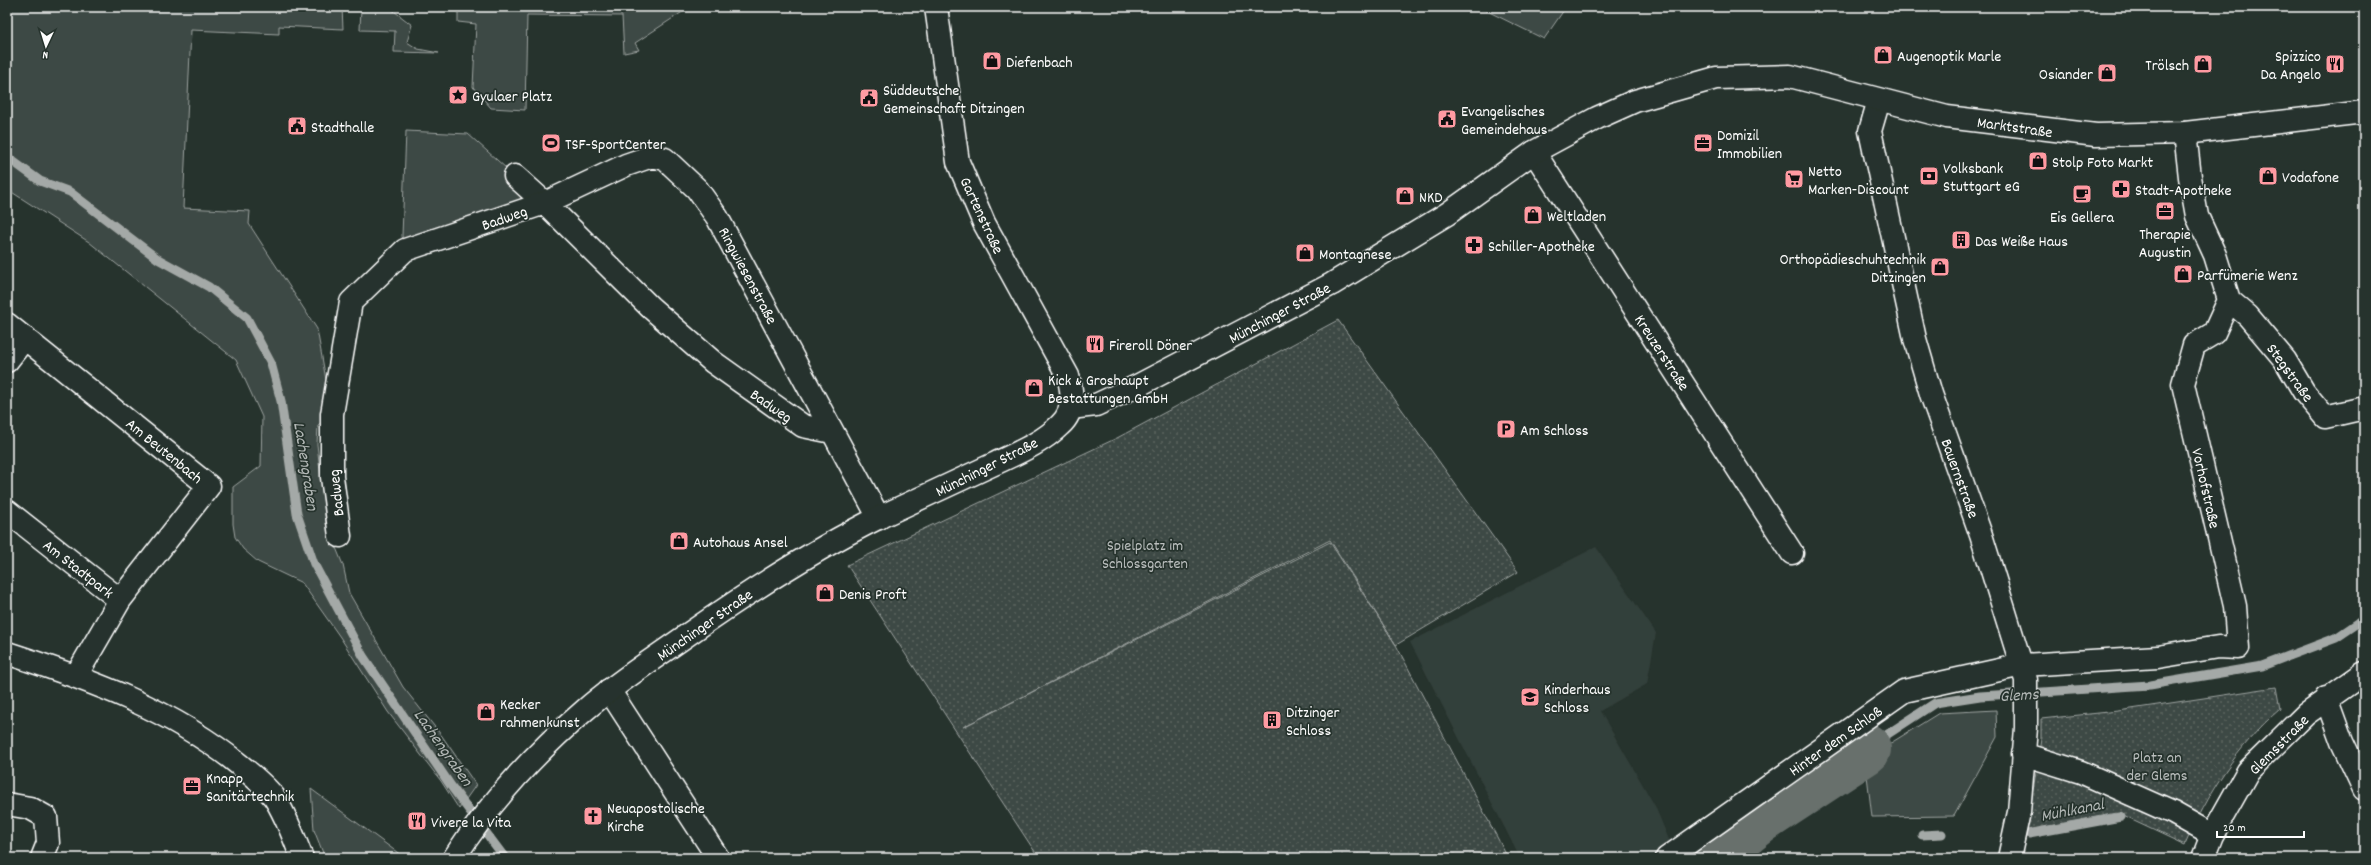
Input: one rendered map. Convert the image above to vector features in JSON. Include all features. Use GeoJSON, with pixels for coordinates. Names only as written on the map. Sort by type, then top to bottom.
{"type":"FeatureCollection","features":[{"type":"Feature","properties":{"kind":"street","name":"Gartenstraße"},"geometry":{"type":"LineString","coordinates":[[936,7],[958,162],[984,223],[1068,376],[1073,393],[1070,408]]}},
{"type":"Feature","properties":{"kind":"street","name":"Marktstraße"},"geometry":{"type":"LineString","coordinates":[[1672,90],[1716,78],[1790,76],[1947,117],[2069,134],[2096,135],[2185,133],[2364,112]]}},
{"type":"Feature","properties":{"kind":"street","name":"Münchinger Straße"},"geometry":{"type":"LineString","coordinates":[[454,858],[496,799],[536,756],[609,690],[745,595],[879,518],[1030,446],[1062,424],[1070,408],[1096,405],[1139,385],[1332,284],[1447,214],[1534,152],[1597,118],[1635,101],[1672,90]]}},
{"type":"Feature","properties":{"kind":"street","name":"Bauernstraße"},"geometry":{"type":"LineString","coordinates":[[1879,100],[1870,131],[1915,339],[1932,399],[1981,534],[2024,672],[2027,715],[2019,812],[2009,858]]}},
{"type":"Feature","properties":{"kind":"street"},"geometry":{"type":"LineString","coordinates":[[2185,133],[2190,177],[2198,216],[2215,255],[2229,300]]}},
{"type":"Feature","properties":{"kind":"street","name":"Kreuzerstraße"},"geometry":{"type":"LineString","coordinates":[[1534,152],[1792,553]]}},
{"type":"Feature","properties":{"kind":"street","name":"Ringwiesenstraße"},"geometry":{"type":"LineString","coordinates":[[545,202],[626,165],[652,156],[665,159],[697,189],[717,217],[737,250],[832,432],[879,518]]}},
{"type":"Feature","properties":{"kind":"street"},"geometry":{"type":"LineString","coordinates":[[515,176],[545,202]]}},
{"type":"Feature","properties":{"kind":"street","name":"Badweg"},"geometry":{"type":"LineString","coordinates":[[340,536],[332,477],[332,414],[351,302],[405,250],[545,202],[655,312],[713,362],[803,426],[832,432]]}},
{"type":"Feature","properties":{"kind":"street","name":"Vorhofstraße"},"geometry":{"type":"LineString","coordinates":[[2024,672],[2158,657],[2218,647],[2238,648],[2235,606],[2183,384],[2194,345],[2214,333],[2229,300]]}},
{"type":"Feature","properties":{"kind":"street","name":"Stegstraße"},"geometry":{"type":"LineString","coordinates":[[2229,300],[2248,316],[2285,360],[2304,392],[2325,417],[2364,408]]}},
{"type":"Feature","properties":{"kind":"street","name":"Am Beutenbach"},"geometry":{"type":"LineString","coordinates":[[7,324],[209,486],[120,600]]}},
{"type":"Feature","properties":{"kind":"street"},"geometry":{"type":"LineString","coordinates":[[7,360],[25,338]]}},
{"type":"Feature","properties":{"kind":"street","name":"Am Stadtpark"},"geometry":{"type":"LineString","coordinates":[[7,511],[120,600],[76,676]]}},
{"type":"Feature","properties":{"kind":"street"},"geometry":{"type":"LineString","coordinates":[[7,653],[76,676],[120,694],[160,713],[223,752],[274,797],[295,839],[302,858]]}},
{"type":"Feature","properties":{"kind":"street","name":"Hinter dem Schloß"},"geometry":{"type":"LineString","coordinates":[[1667,858],[1904,691],[2024,672]]}},
{"type":"Feature","properties":{"kind":"street","name":"Glemsstraße"},"geometry":{"type":"LineString","coordinates":[[2203,858],[2212,836],[2248,771],[2306,714],[2326,698],[2364,673]]}},
{"type":"Feature","properties":{"kind":"street"},"geometry":{"type":"LineString","coordinates":[[609,690],[718,858]]}},
{"type":"Feature","properties":{"kind":"street","name":"Glemsstraße"},"geometry":{"type":"LineString","coordinates":[[2326,698],[2342,742],[2364,789]]}},
{"type":"Feature","properties":{"kind":"street"},"geometry":{"type":"LineString","coordinates":[[2023,754],[2081,772],[2173,813],[2212,836]]}},
{"type":"Feature","properties":{"kind":"street"},"geometry":{"type":"LineString","coordinates":[[7,804],[30,808],[46,817],[48,843],[42,858]]}},
{"type":"Feature","properties":{"kind":"shaded area","name":"Kinderhaus Schloss"},"geometry":{"type":"Polygon","coordinates":[[[1596,547],[1656,633],[1647,684],[1600,711],[1655,806],[1670,842],[1650,858],[1520,858],[1410,642],[1596,547]]]}},
{"type":"Feature","properties":{"kind":"green space"},"geometry":{"type":"Polygon","coordinates":[[[7,7],[342,7],[343,29],[279,26],[279,34],[191,30],[183,208],[250,211],[249,224],[317,329],[332,414],[318,425],[317,444],[326,523],[343,565],[349,593],[403,687],[442,736],[476,785],[459,809],[441,781],[388,712],[340,637],[302,583],[258,562],[243,549],[235,537],[233,524],[233,487],[261,466],[262,417],[236,360],[89,242],[7,189],[7,7]]]}},
{"type":"Feature","properties":{"kind":"green space"},"geometry":{"type":"Polygon","coordinates":[[[361,7],[390,8],[412,25],[407,42],[418,49],[439,53],[394,52],[395,31],[360,30],[361,7]]]}},
{"type":"Feature","properties":{"kind":"green space"},"geometry":{"type":"Polygon","coordinates":[[[458,7],[690,7],[635,43],[639,50],[624,53],[622,16],[527,15],[525,110],[491,108],[473,87],[476,24],[458,22],[458,7]]]}},
{"type":"Feature","properties":{"kind":"green space"},"geometry":{"type":"Polygon","coordinates":[[[1479,7],[1566,7],[1544,39],[1479,7]]]}},
{"type":"Feature","properties":{"kind":"green space"},"geometry":{"type":"Polygon","coordinates":[[[406,131],[468,134],[545,203],[405,250],[402,236],[406,131]]]}},
{"type":"Feature","properties":{"kind":"green space","name":"Spielplatz im Schlossgarten"},"geometry":{"type":"Polygon","coordinates":[[[1338,320],[1518,572],[1396,645],[1508,858],[1039,858],[847,565],[1117,438],[1338,320]],[[1330,540],[963,727],[1330,542],[1396,645],[1330,540]]]}},
{"type":"Feature","properties":{"kind":"green space","name":"Platz an der Glems"},"geometry":{"type":"Polygon","coordinates":[[[2276,687],[2280,709],[2251,738],[2225,771],[2203,807],[2185,845],[2117,813],[2027,830],[2041,739],[2041,719],[2118,711],[2276,687]]]}},
{"type":"Feature","properties":{"kind":"green space"},"geometry":{"type":"Polygon","coordinates":[[[1996,710],[1997,737],[1954,816],[1872,817],[1865,759],[1939,713],[1996,710]]]}},
{"type":"Feature","properties":{"kind":"green space"},"geometry":{"type":"Polygon","coordinates":[[[311,789],[405,858],[325,858],[314,830],[311,789]]]}},
{"type":"Feature","properties":{"kind":"waterway","name":"Lachengraben"},"geometry":{"type":"LineString","coordinates":[[7,157],[40,181],[70,192],[158,259],[209,287],[247,318],[271,363],[281,401],[297,514],[314,564],[363,656],[451,786],[505,858]]}},
{"type":"Feature","properties":{"kind":"waterway","name":"Glems"},"geometry":{"type":"LineString","coordinates":[[1879,759],[1865,749],[1935,703],[1980,696],[2150,685],[2262,666],[2336,638],[2364,619]]}},
{"type":"Feature","properties":{"kind":"waterway","name":"Glems"},"geometry":{"type":"LineString","coordinates":[[1709,858],[1760,818],[1865,749]]}},
{"type":"Feature","properties":{"kind":"waterway","name":"Mühlkanal"},"geometry":{"type":"LineString","coordinates":[[2029,834],[2121,817]]}},
{"type":"Feature","properties":{"kind":"waterway","name":"Mühlkanal"},"geometry":{"type":"LineString","coordinates":[[1922,835],[1942,834]]}},
{"type":"Feature","properties":{"kind":"place","name":"Augenoptik Marle"},"geometry":{"type":"Point","coordinates":[1883,55]}},
{"type":"Feature","properties":{"kind":"place","name":"Diefenbach"},"geometry":{"type":"Point","coordinates":[992,61]}},
{"type":"Feature","properties":{"kind":"place","name":"Trölsch"},"geometry":{"type":"Point","coordinates":[2203,64]}},
{"type":"Feature","properties":{"kind":"place","name":"Spizzico Da Angelo"},"geometry":{"type":"Point","coordinates":[2335,64]}},
{"type":"Feature","properties":{"kind":"place","name":"Osiander"},"geometry":{"type":"Point","coordinates":[2107,73]}},
{"type":"Feature","properties":{"kind":"place","name":"Gyulaer Platz"},"geometry":{"type":"Point","coordinates":[458,95]}},
{"type":"Feature","properties":{"kind":"place","name":"Süddeutsche Gemeinschaft Ditzingen"},"geometry":{"type":"Point","coordinates":[869,98]}},
{"type":"Feature","properties":{"kind":"place","name":"Evangelisches Gemeindehaus"},"geometry":{"type":"Point","coordinates":[1447,119]}},
{"type":"Feature","properties":{"kind":"place","name":"Stadthalle"},"geometry":{"type":"Point","coordinates":[297,126]}},
{"type":"Feature","properties":{"kind":"place","name":"TSF-SportCenter"},"geometry":{"type":"Point","coordinates":[551,143]}},
{"type":"Feature","properties":{"kind":"place","name":"Domizil Immobilien"},"geometry":{"type":"Point","coordinates":[1703,143]}},
{"type":"Feature","properties":{"kind":"place","name":"Stolp Foto Markt"},"geometry":{"type":"Point","coordinates":[2038,161]}},
{"type":"Feature","properties":{"kind":"place","name":"Volksbank Stuttgart eG"},"geometry":{"type":"Point","coordinates":[1929,176]}},
{"type":"Feature","properties":{"kind":"place","name":"Vodafone"},"geometry":{"type":"Point","coordinates":[2268,176]}},
{"type":"Feature","properties":{"kind":"place","name":"Netto Marken-Discount"},"geometry":{"type":"Point","coordinates":[1794,179]}},
{"type":"Feature","properties":{"kind":"place","name":"Stadt-Apotheke"},"geometry":{"type":"Point","coordinates":[2121,189]}},
{"type":"Feature","properties":{"kind":"place","name":"Eis Gellera"},"geometry":{"type":"Point","coordinates":[2082,194]}},
{"type":"Feature","properties":{"kind":"place","name":"NKD"},"geometry":{"type":"Point","coordinates":[1405,196]}},
{"type":"Feature","properties":{"kind":"place","name":"Therapie Augustin"},"geometry":{"type":"Point","coordinates":[2165,211]}},
{"type":"Feature","properties":{"kind":"place","name":"Weltladen"},"geometry":{"type":"Point","coordinates":[1533,215]}},
{"type":"Feature","properties":{"kind":"place","name":"Das Weiße Haus"},"geometry":{"type":"Point","coordinates":[1961,240]}},
{"type":"Feature","properties":{"kind":"place","name":"Schiller-Apotheke"},"geometry":{"type":"Point","coordinates":[1474,245]}},
{"type":"Feature","properties":{"kind":"place","name":"Montagnese"},"geometry":{"type":"Point","coordinates":[1305,253]}},
{"type":"Feature","properties":{"kind":"place","name":"Orthopädieschuhtechnik Ditzingen"},"geometry":{"type":"Point","coordinates":[1940,267]}},
{"type":"Feature","properties":{"kind":"place","name":"Parfümerie Wenz"},"geometry":{"type":"Point","coordinates":[2183,274]}},
{"type":"Feature","properties":{"kind":"place","name":"Fireroll Döner"},"geometry":{"type":"Point","coordinates":[1095,344]}},
{"type":"Feature","properties":{"kind":"place","name":"Kick & Groshaupt Bestattungen GmbH"},"geometry":{"type":"Point","coordinates":[1034,388]}},
{"type":"Feature","properties":{"kind":"place","name":"Am Schloss"},"geometry":{"type":"Point","coordinates":[1506,429]}},
{"type":"Feature","properties":{"kind":"place","name":"Autohaus Ansel"},"geometry":{"type":"Point","coordinates":[679,541]}},
{"type":"Feature","properties":{"kind":"place","name":"Denis Proft"},"geometry":{"type":"Point","coordinates":[825,593]}},
{"type":"Feature","properties":{"kind":"place","name":"Kinderhaus Schloss"},"geometry":{"type":"Point","coordinates":[1530,697]}},
{"type":"Feature","properties":{"kind":"place","name":"Kecker rahmenkunst"},"geometry":{"type":"Point","coordinates":[486,712]}},
{"type":"Feature","properties":{"kind":"place","name":"Ditzinger Schloss"},"geometry":{"type":"Point","coordinates":[1272,720]}},
{"type":"Feature","properties":{"kind":"place","name":"Knapp Sanitärtechnik"},"geometry":{"type":"Point","coordinates":[192,786]}},
{"type":"Feature","properties":{"kind":"place","name":"Neuapostolische Kirche"},"geometry":{"type":"Point","coordinates":[593,816]}},
{"type":"Feature","properties":{"kind":"place","name":"Vivere la Vita"},"geometry":{"type":"Point","coordinates":[417,821]}}]}
